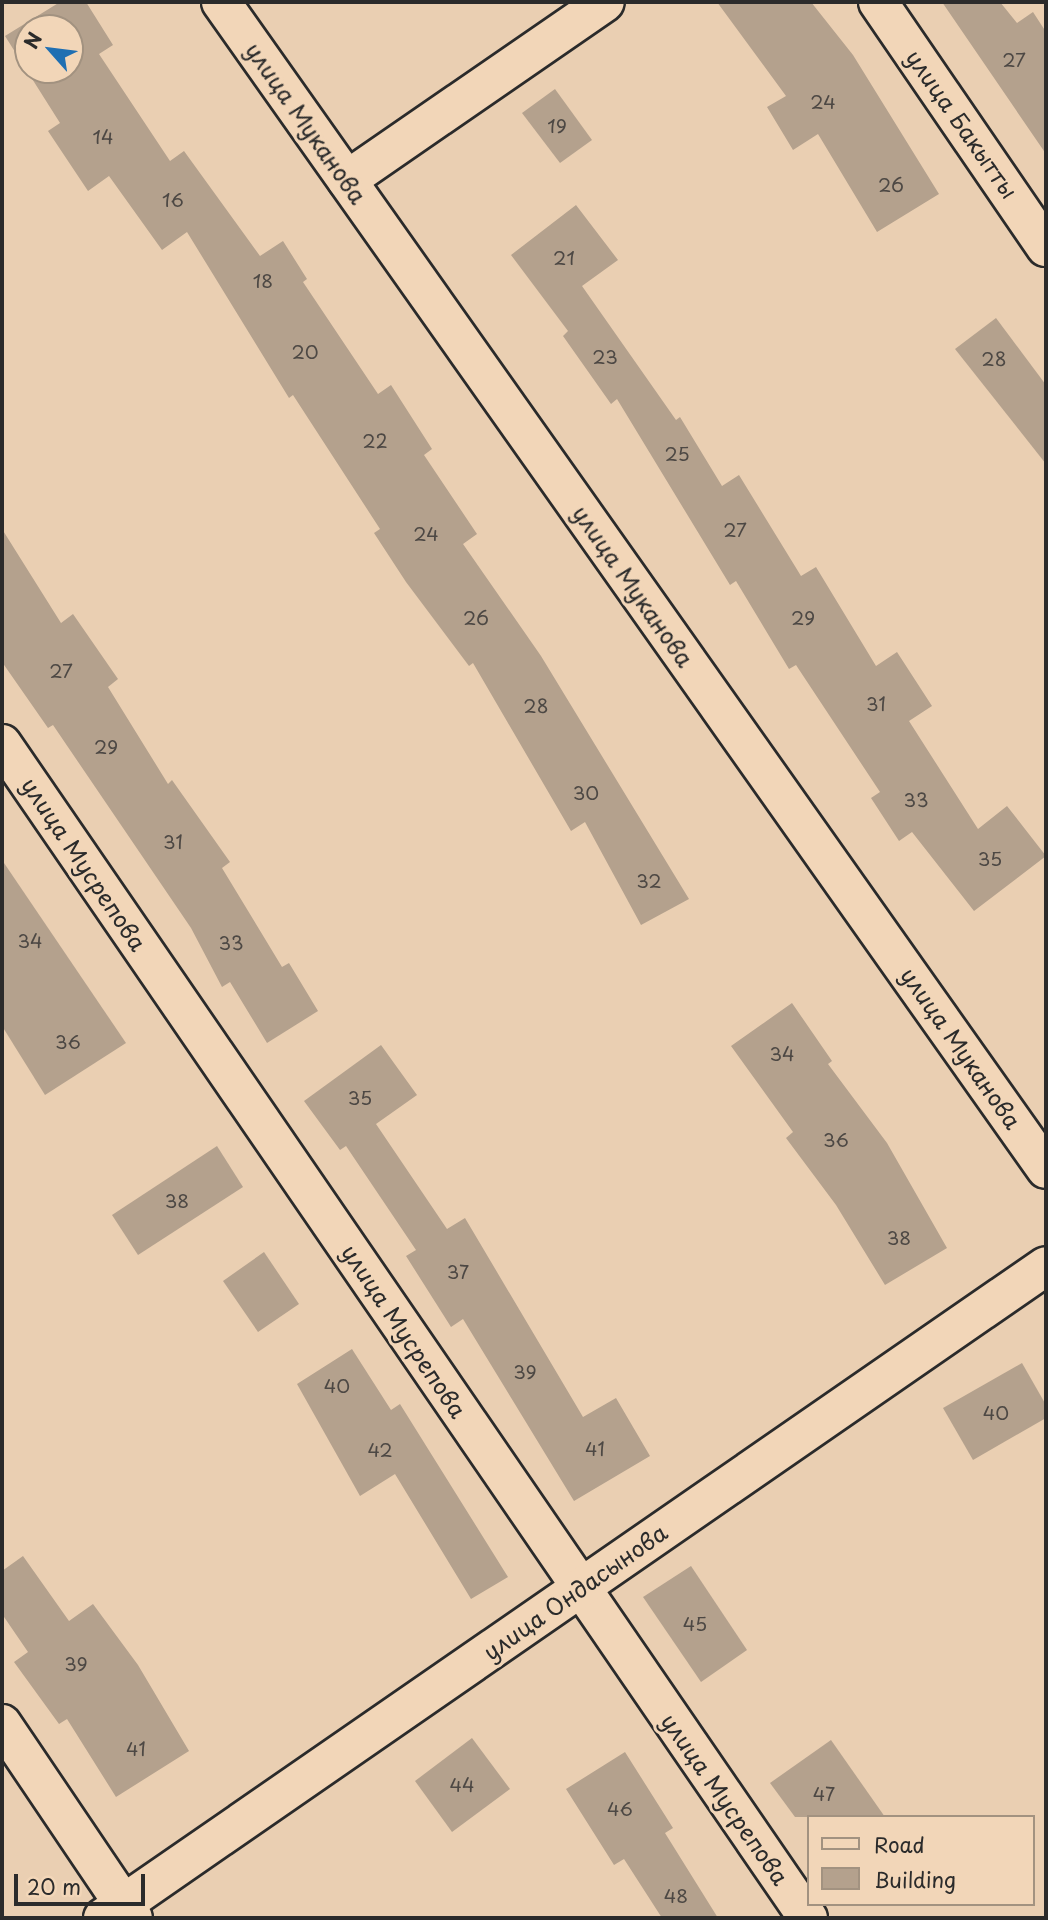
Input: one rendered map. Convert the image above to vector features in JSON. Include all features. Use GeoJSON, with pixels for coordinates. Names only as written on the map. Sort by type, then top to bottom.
{"type":"FeatureCollection","features":[{"type":"Feature","properties":{"kind":"street","name":"улица Муканова"},"geometry":{"type":"LineString","coordinates":[[221,2],[1046,1169]]}},
{"type":"Feature","properties":{"kind":"street"},"geometry":{"type":"LineString","coordinates":[[346,180],[605,2]]}},
{"type":"Feature","properties":{"kind":"street","name":"улица Бакытты"},"geometry":{"type":"LineString","coordinates":[[877,2],[1046,247]]}},
{"type":"Feature","properties":{"kind":"street","name":"улица Мусрепова"},"geometry":{"type":"LineString","coordinates":[[2,744],[808,1918]]}},
{"type":"Feature","properties":{"kind":"street","name":"улица Ондасынова"},"geometry":{"type":"LineString","coordinates":[[120,1914],[581,1588],[1046,1266]]}},
{"type":"Feature","properties":{"kind":"street"},"geometry":{"type":"LineString","coordinates":[[2,1724],[120,1914]]}},
{"type":"Feature","properties":{"kind":"building"},"geometry":{"type":"Polygon","coordinates":[[[60,2],[86,2],[113,45],[99,54],[170,161],[184,151],[260,256],[283,241],[307,279],[303,282],[378,394],[391,385],[432,449],[424,455],[477,534],[463,544],[541,656],[689,899],[641,925],[585,822],[571,831],[473,663],[469,666],[406,582],[374,533],[380,529],[293,395],[289,398],[187,232],[162,250],[109,176],[88,191],[48,131],[60,123],[35,84],[84,84],[84,14],[41,14],[60,2]]]}},
{"type":"Feature","properties":{"kind":"building"},"geometry":{"type":"Polygon","coordinates":[[[717,2],[811,2],[853,55],[939,194],[877,232],[818,134],[793,150],[767,107],[786,96],[717,2]]]}},
{"type":"Feature","properties":{"kind":"building"},"geometry":{"type":"Polygon","coordinates":[[[942,2],[1000,2],[1017,23],[1033,12],[1046,32],[1046,154],[942,2]]]}},
{"type":"Feature","properties":{"kind":"building"},"geometry":{"type":"Polygon","coordinates":[[[14,30],[14,50],[5,36],[14,30]]]}},
{"type":"Feature","properties":{"kind":"building"},"geometry":{"type":"Polygon","coordinates":[[[555,89],[592,140],[560,163],[522,113],[555,89]]]}},
{"type":"Feature","properties":{"kind":"building"},"geometry":{"type":"Polygon","coordinates":[[[576,205],[618,260],[582,286],[676,420],[680,417],[722,486],[739,475],[801,576],[816,567],[876,666],[897,652],[932,706],[909,721],[978,829],[1007,806],[1046,856],[974,911],[912,832],[899,841],[871,798],[880,792],[796,665],[789,669],[736,581],[730,585],[617,399],[611,404],[563,336],[568,331],[511,255],[576,205]]]}},
{"type":"Feature","properties":{"kind":"building"},"geometry":{"type":"Polygon","coordinates":[[[996,318],[1046,385],[1046,464],[955,349],[996,318]]]}},
{"type":"Feature","properties":{"kind":"building"},"geometry":{"type":"Polygon","coordinates":[[[2,529],[61,623],[73,614],[118,679],[108,687],[168,784],[172,780],[230,862],[222,868],[282,967],[289,963],[318,1011],[267,1043],[230,982],[222,987],[191,928],[53,725],[48,728],[2,662],[2,529]]]}},
{"type":"Feature","properties":{"kind":"building"},"geometry":{"type":"Polygon","coordinates":[[[2,860],[126,1043],[45,1095],[2,1026],[2,860]]]}},
{"type":"Feature","properties":{"kind":"building"},"geometry":{"type":"Polygon","coordinates":[[[792,1003],[832,1061],[828,1064],[887,1143],[947,1248],[885,1285],[836,1205],[786,1138],[793,1132],[731,1046],[792,1003]]]}},
{"type":"Feature","properties":{"kind":"building"},"geometry":{"type":"Polygon","coordinates":[[[381,1045],[417,1095],[376,1124],[447,1229],[465,1218],[583,1417],[616,1398],[650,1456],[574,1501],[463,1319],[451,1327],[406,1256],[416,1250],[346,1146],[340,1150],[304,1101],[381,1045]]]}},
{"type":"Feature","properties":{"kind":"building"},"geometry":{"type":"Polygon","coordinates":[[[217,1146],[243,1187],[138,1255],[112,1215],[217,1146]]]}},
{"type":"Feature","properties":{"kind":"building"},"geometry":{"type":"Polygon","coordinates":[[[264,1252],[299,1304],[258,1332],[223,1281],[264,1252]]]}},
{"type":"Feature","properties":{"kind":"building"},"geometry":{"type":"Polygon","coordinates":[[[352,1349],[391,1410],[400,1404],[508,1577],[471,1599],[395,1474],[360,1496],[297,1384],[352,1349]]]}},
{"type":"Feature","properties":{"kind":"building"},"geometry":{"type":"Polygon","coordinates":[[[1022,1363],[1046,1405],[1046,1418],[973,1460],[943,1408],[1022,1363]]]}},
{"type":"Feature","properties":{"kind":"building"},"geometry":{"type":"Polygon","coordinates":[[[23,1556],[69,1621],[93,1604],[138,1665],[189,1751],[116,1797],[67,1719],[59,1724],[14,1662],[28,1652],[2,1614],[2,1571],[23,1556]]]}},
{"type":"Feature","properties":{"kind":"building"},"geometry":{"type":"Polygon","coordinates":[[[691,1566],[747,1650],[701,1682],[643,1597],[691,1566]]]}},
{"type":"Feature","properties":{"kind":"building"},"geometry":{"type":"Polygon","coordinates":[[[472,1738],[510,1789],[452,1832],[415,1781],[472,1738]]]}},
{"type":"Feature","properties":{"kind":"building"},"geometry":{"type":"Polygon","coordinates":[[[831,1740],[884,1815],[795,1817],[770,1783],[831,1740]]]}},
{"type":"Feature","properties":{"kind":"building"},"geometry":{"type":"Polygon","coordinates":[[[625,1752],[673,1828],[665,1833],[718,1918],[662,1918],[624,1859],[614,1865],[566,1789],[625,1752]]]}}]}
